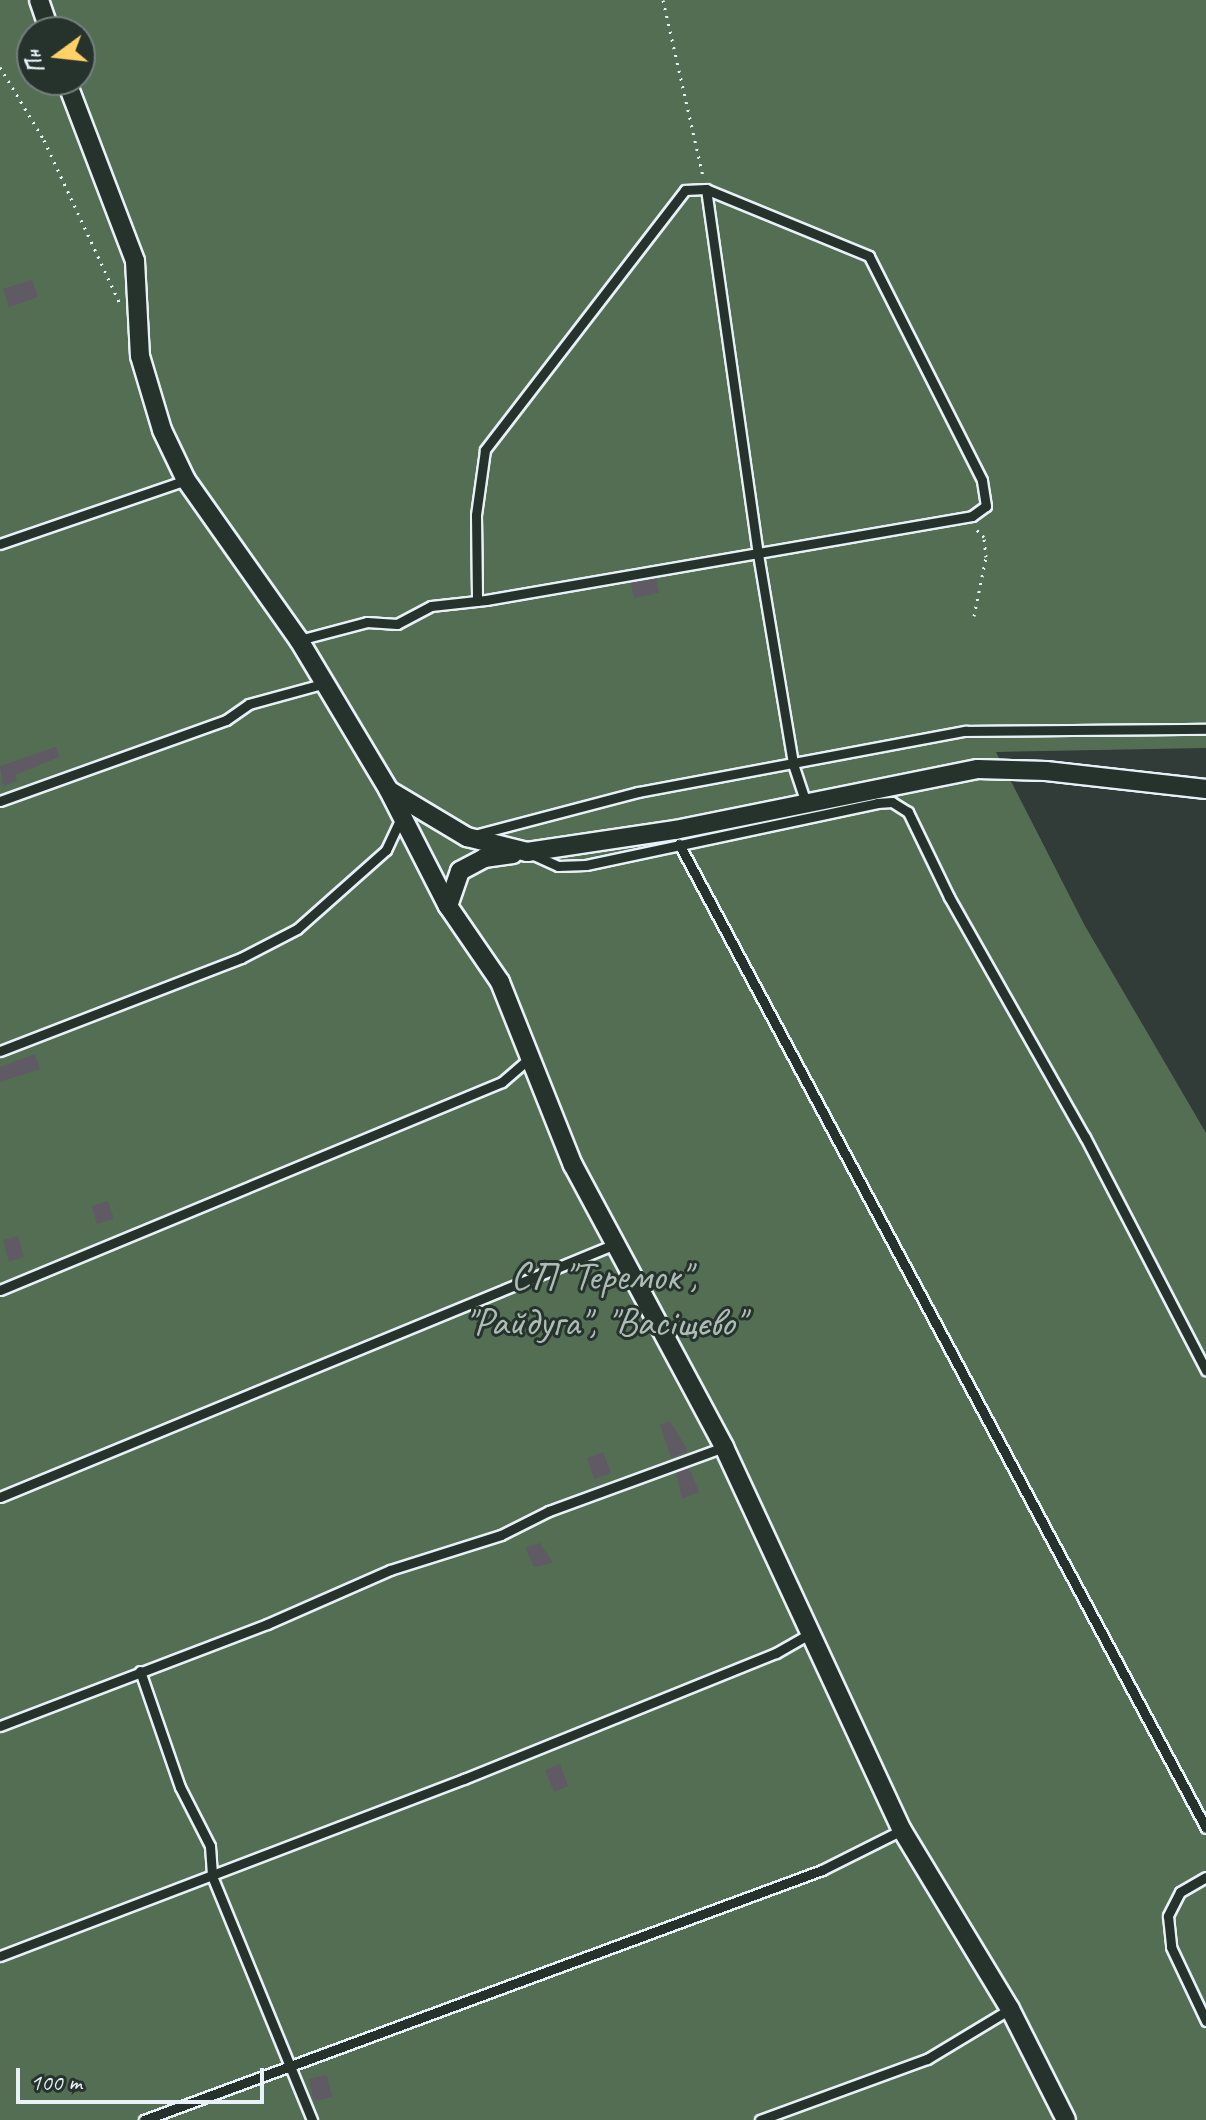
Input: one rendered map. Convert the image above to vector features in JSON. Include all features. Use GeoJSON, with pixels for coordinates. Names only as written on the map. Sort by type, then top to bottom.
{"type":"FeatureCollection","features":[{"type":"Feature","properties":{"kind":"street"},"geometry":{"type":"LineString","coordinates":[[72,96],[135,261],[140,356],[162,430],[186,480],[299,640],[322,684],[388,789],[448,906],[500,982],[573,1165],[724,1447],[902,1830],[1010,2009],[1066,2120]]}},
{"type":"Feature","properties":{"kind":"street"},"geometry":{"type":"LineString","coordinates":[[448,906],[460,871],[484,858],[675,830],[978,769],[1046,771],[1206,789]]}},
{"type":"Feature","properties":{"kind":"street"},"geometry":{"type":"LineString","coordinates":[[388,789],[467,837],[527,852]]}},
{"type":"Feature","properties":{"kind":"lane"},"geometry":{"type":"LineString","coordinates":[[706,189],[758,554],[793,764],[806,803]]}},
{"type":"Feature","properties":{"kind":"lane"},"geometry":{"type":"LineString","coordinates":[[299,640],[367,622],[397,624],[431,606],[477,601],[959,519],[986,506],[982,480],[869,256],[706,189],[685,190],[485,450],[476,515],[477,601]]}},
{"type":"Feature","properties":{"kind":"lane"},"geometry":{"type":"LineString","coordinates":[[0,544],[186,480]]}},
{"type":"Feature","properties":{"kind":"lane"},"geometry":{"type":"LineString","coordinates":[[0,801],[226,720],[249,704],[322,684]]}},
{"type":"Feature","properties":{"kind":"lane"},"geometry":{"type":"LineString","coordinates":[[467,837],[638,792],[965,731],[1206,729]]}},
{"type":"Feature","properties":{"kind":"lane"},"geometry":{"type":"LineString","coordinates":[[527,852],[558,866],[877,803],[892,802],[908,812],[949,897],[1085,1137],[1206,1370]]}},
{"type":"Feature","properties":{"kind":"lane"},"geometry":{"type":"LineString","coordinates":[[0,1051],[241,958],[297,929],[386,850],[402,815]]}},
{"type":"Feature","properties":{"kind":"lane"},"geometry":{"type":"LineString","coordinates":[[679,844],[1206,1828]]}},
{"type":"Feature","properties":{"kind":"lane"},"geometry":{"type":"LineString","coordinates":[[0,1290],[502,1082],[530,1058]]}},
{"type":"Feature","properties":{"kind":"lane"},"geometry":{"type":"LineString","coordinates":[[0,1497],[615,1244]]}},
{"type":"Feature","properties":{"kind":"lane"},"geometry":{"type":"LineString","coordinates":[[0,1726],[390,1570],[501,1535],[549,1511],[724,1447]]}},
{"type":"Feature","properties":{"kind":"lane"},"geometry":{"type":"LineString","coordinates":[[0,1956],[212,1876],[776,1653],[811,1633]]}},
{"type":"Feature","properties":{"kind":"lane"},"geometry":{"type":"LineString","coordinates":[[140,1671],[161,1718],[180,1787],[210,1846],[212,1876],[273,2032],[293,2066],[312,2120]]}},
{"type":"Feature","properties":{"kind":"lane"},"geometry":{"type":"LineString","coordinates":[[144,2120],[822,1870],[902,1830]]}},
{"type":"Feature","properties":{"kind":"lane"},"geometry":{"type":"LineString","coordinates":[[1206,1877],[1180,1892],[1168,1916],[1171,1947],[1206,2021]]}},
{"type":"Feature","properties":{"kind":"lane"},"geometry":{"type":"LineString","coordinates":[[760,2120],[927,2059],[1010,2009]]}},
{"type":"Feature","properties":{"kind":"path"},"geometry":{"type":"LineString","coordinates":[[663,0],[706,189]]}},
{"type":"Feature","properties":{"kind":"path"},"geometry":{"type":"LineString","coordinates":[[0,67],[44,140],[121,308]]}},
{"type":"Feature","properties":{"kind":"path"},"geometry":{"type":"LineString","coordinates":[[959,519],[984,537],[986,557],[978,577],[974,616]]}},
{"type":"Feature","properties":{"kind":"green space","name":"СП \"Теремок\", \"Райдуга\", \"Васіщєво\""},"geometry":{"type":"Polygon","coordinates":[[[0,0],[1206,0],[1206,748],[996,752],[1085,926],[1206,1133],[1206,2120],[0,2120],[0,0]]]}},
{"type":"Feature","properties":{"kind":"building"},"geometry":{"type":"Polygon","coordinates":[[[32,280],[38,297],[9,307],[3,289],[32,280]]]}},
{"type":"Feature","properties":{"kind":"building"},"geometry":{"type":"Polygon","coordinates":[[[656,578],[659,593],[634,598],[631,583],[656,578]]]}},
{"type":"Feature","properties":{"kind":"building"},"geometry":{"type":"Polygon","coordinates":[[[56,747],[59,757],[15,775],[17,781],[3,786],[0,766],[56,747]]]}},
{"type":"Feature","properties":{"kind":"building"},"geometry":{"type":"Polygon","coordinates":[[[35,1054],[40,1069],[0,1082],[0,1067],[35,1054]]]}},
{"type":"Feature","properties":{"kind":"building"},"geometry":{"type":"Polygon","coordinates":[[[108,1201],[114,1219],[97,1224],[92,1206],[108,1201]]]}},
{"type":"Feature","properties":{"kind":"building"},"geometry":{"type":"Polygon","coordinates":[[[18,1236],[24,1257],[9,1262],[3,1240],[18,1236]]]}},
{"type":"Feature","properties":{"kind":"building"},"geometry":{"type":"Polygon","coordinates":[[[670,1421],[688,1451],[671,1458],[660,1425],[670,1421]]]}},
{"type":"Feature","properties":{"kind":"building"},"geometry":{"type":"Polygon","coordinates":[[[603,1452],[611,1473],[594,1479],[587,1458],[603,1452]]]}},
{"type":"Feature","properties":{"kind":"building"},"geometry":{"type":"Polygon","coordinates":[[[689,1468],[699,1492],[682,1499],[676,1472],[689,1468]]]}},
{"type":"Feature","properties":{"kind":"building"},"geometry":{"type":"Polygon","coordinates":[[[540,1543],[553,1563],[534,1567],[526,1548],[540,1543]]]}},
{"type":"Feature","properties":{"kind":"building"},"geometry":{"type":"Polygon","coordinates":[[[560,1764],[568,1786],[554,1792],[545,1770],[560,1764]]]}},
{"type":"Feature","properties":{"kind":"building"},"geometry":{"type":"Polygon","coordinates":[[[327,2075],[332,2097],[314,2101],[309,2079],[327,2075]]]}}]}
